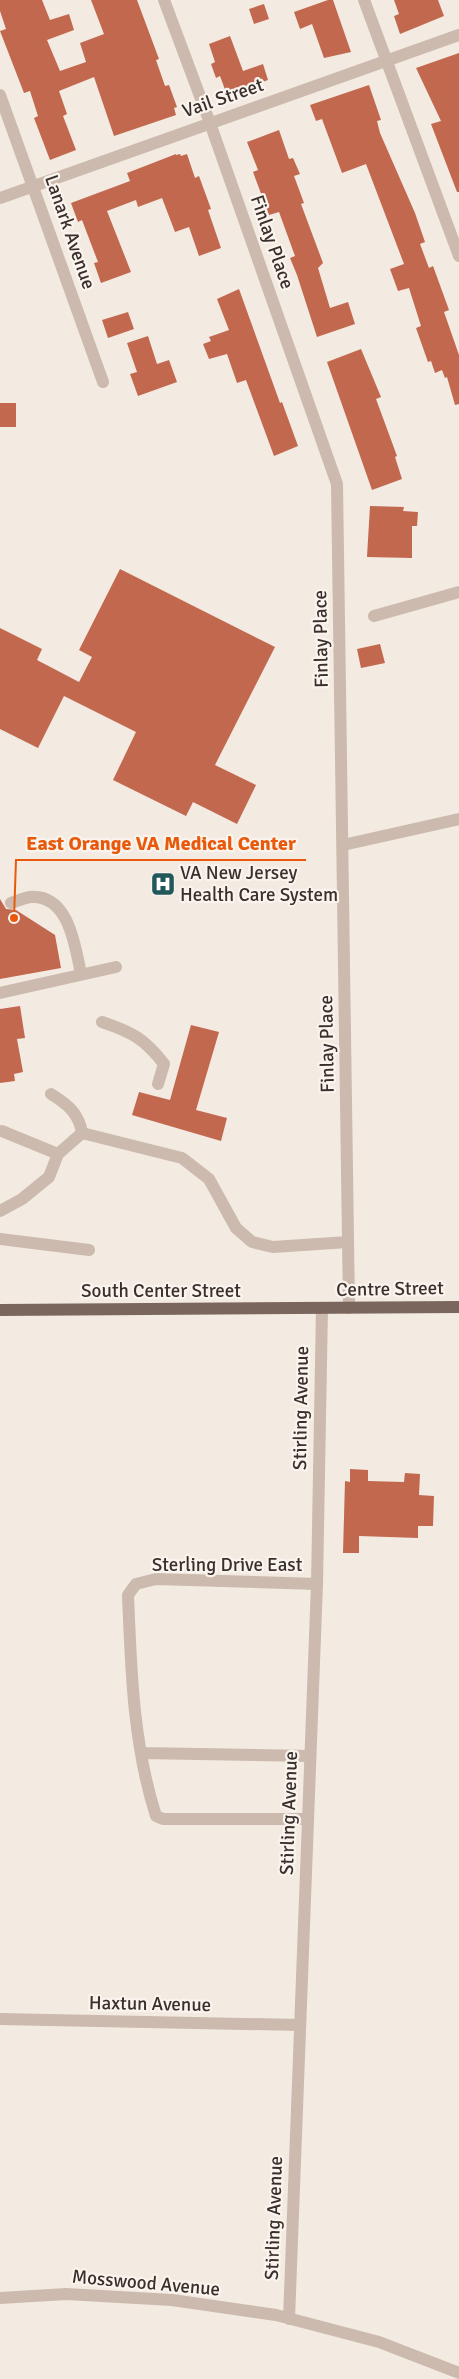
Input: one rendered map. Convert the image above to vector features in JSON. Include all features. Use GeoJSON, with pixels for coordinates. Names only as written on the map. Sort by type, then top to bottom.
{"type":"FeatureCollection","features":[{"type":"Feature","properties":{"kind":"main road","name":"Centre Street"},"geometry":{"type":"LineString","coordinates":[[322,1308],[459,1307]]}},
{"type":"Feature","properties":{"kind":"main road","name":"South Center Street"},"geometry":{"type":"LineString","coordinates":[[0,1310],[322,1308]]}},
{"type":"Feature","properties":{"kind":"street","name":"Finlay Place"},"geometry":{"type":"LineString","coordinates":[[164,0],[210,122],[337,484],[349,1308]]}},
{"type":"Feature","properties":{"kind":"street"},"geometry":{"type":"LineString","coordinates":[[364,0],[459,256]]}},
{"type":"Feature","properties":{"kind":"street","name":"Vail Street"},"geometry":{"type":"LineString","coordinates":[[0,198],[210,122],[387,63],[459,35]]}},
{"type":"Feature","properties":{"kind":"street","name":"Lanark Avenue"},"geometry":{"type":"LineString","coordinates":[[0,95],[34,185],[102,382]]}},
{"type":"Feature","properties":{"kind":"street"},"geometry":{"type":"LineString","coordinates":[[374,616],[459,592]]}},
{"type":"Feature","properties":{"kind":"street"},"geometry":{"type":"LineString","coordinates":[[343,845],[459,819]]}},
{"type":"Feature","properties":{"kind":"street"},"geometry":{"type":"LineString","coordinates":[[11,903],[31,897],[50,901],[65,915],[82,974]]}},
{"type":"Feature","properties":{"kind":"street"},"geometry":{"type":"LineString","coordinates":[[0,994],[116,967]]}},
{"type":"Feature","properties":{"kind":"street"},"geometry":{"type":"LineString","coordinates":[[102,1022],[132,1032],[151,1047],[164,1064],[158,1084]]}},
{"type":"Feature","properties":{"kind":"street"},"geometry":{"type":"LineString","coordinates":[[51,1094],[70,1106],[80,1123],[82,1132]]}},
{"type":"Feature","properties":{"kind":"street"},"geometry":{"type":"LineString","coordinates":[[2,1131],[58,1154]]}},
{"type":"Feature","properties":{"kind":"street"},"geometry":{"type":"LineString","coordinates":[[82,1132],[182,1158],[209,1179],[236,1228],[252,1242],[273,1247],[348,1242]]}},
{"type":"Feature","properties":{"kind":"street"},"geometry":{"type":"LineString","coordinates":[[0,1211],[22,1199],[49,1177],[58,1154],[82,1132]]}},
{"type":"Feature","properties":{"kind":"street"},"geometry":{"type":"LineString","coordinates":[[0,1239],[89,1250]]}},
{"type":"Feature","properties":{"kind":"street","name":"Stirling Avenue"},"geometry":{"type":"LineString","coordinates":[[289,2319],[317,1584],[322,1308]]}},
{"type":"Feature","properties":{"kind":"street","name":"Sterling Drive East"},"geometry":{"type":"LineString","coordinates":[[141,1753],[133,1701],[128,1595],[136,1584],[156,1579],[317,1584]]}},
{"type":"Feature","properties":{"kind":"street"},"geometry":{"type":"LineString","coordinates":[[308,1819],[163,1819],[156,1816],[141,1753],[309,1756]]}},
{"type":"Feature","properties":{"kind":"street","name":"Haxtun Avenue"},"geometry":{"type":"LineString","coordinates":[[0,2019],[299,2025]]}},
{"type":"Feature","properties":{"kind":"street","name":"Mosswood Avenue"},"geometry":{"type":"LineString","coordinates":[[0,2298],[66,2294],[172,2300],[289,2319],[379,2342],[459,2373]]}},
{"type":"Feature","properties":{"kind":"building"},"geometry":{"type":"Polygon","coordinates":[[[0,0],[42,0],[50,20],[69,14],[74,30],[47,40],[60,71],[86,62],[80,43],[104,34],[91,0],[137,0],[159,59],[156,60],[165,86],[169,85],[177,107],[174,108],[176,115],[114,136],[94,77],[59,91],[67,114],[63,116],[76,150],[50,160],[34,118],[38,116],[30,91],[24,93],[0,31],[6,29],[0,11],[0,0]]]}},
{"type":"Feature","properties":{"kind":"building"},"geometry":{"type":"Polygon","coordinates":[[[333,0],[351,52],[324,58],[312,24],[300,29],[294,12],[333,0]]]}},
{"type":"Feature","properties":{"kind":"building"},"geometry":{"type":"Polygon","coordinates":[[[394,0],[438,0],[444,16],[400,34],[394,16],[399,14],[394,0]]]}},
{"type":"Feature","properties":{"kind":"building"},"geometry":{"type":"Polygon","coordinates":[[[264,4],[269,19],[254,24],[249,9],[264,4]]]}},
{"type":"Feature","properties":{"kind":"building"},"geometry":{"type":"Polygon","coordinates":[[[230,36],[243,71],[263,64],[268,80],[227,95],[220,76],[216,78],[211,64],[215,62],[209,44],[230,36]]]}},
{"type":"Feature","properties":{"kind":"building"},"geometry":{"type":"Polygon","coordinates":[[[459,53],[459,192],[457,192],[431,124],[441,121],[416,68],[459,53]]]}},
{"type":"Feature","properties":{"kind":"building"},"geometry":{"type":"Polygon","coordinates":[[[369,85],[381,120],[377,121],[380,133],[415,213],[425,242],[420,244],[429,268],[433,266],[449,310],[444,312],[459,355],[459,404],[455,405],[447,377],[445,378],[442,370],[435,373],[431,361],[428,362],[416,328],[421,326],[409,288],[398,291],[390,269],[404,264],[366,164],[342,173],[322,119],[316,121],[310,105],[369,85]]]}},
{"type":"Feature","properties":{"kind":"building"},"geometry":{"type":"Polygon","coordinates":[[[279,130],[289,159],[293,158],[300,174],[294,176],[304,203],[301,204],[323,263],[318,268],[330,308],[348,302],[355,324],[317,337],[290,258],[295,256],[279,212],[269,215],[253,172],[258,170],[247,142],[279,130]]]}},
{"type":"Feature","properties":{"kind":"building"},"geometry":{"type":"Polygon","coordinates":[[[176,154],[181,156],[187,154],[195,178],[199,176],[211,209],[208,210],[221,248],[199,256],[189,227],[175,232],[162,198],[138,207],[136,200],[107,211],[131,272],[101,283],[94,263],[98,262],[82,220],[78,222],[71,203],[130,181],[127,173],[176,154]]]}},
{"type":"Feature","properties":{"kind":"building"},"geometry":{"type":"Polygon","coordinates":[[[239,289],[280,403],[282,402],[298,446],[274,456],[246,380],[237,383],[227,354],[209,359],[203,344],[211,341],[209,337],[229,330],[217,299],[239,289]]]}},
{"type":"Feature","properties":{"kind":"building"},"geometry":{"type":"Polygon","coordinates":[[[128,312],[134,329],[108,338],[102,320],[128,312]]]}},
{"type":"Feature","properties":{"kind":"building"},"geometry":{"type":"Polygon","coordinates":[[[148,336],[157,364],[169,360],[177,382],[138,396],[130,374],[137,372],[127,343],[148,336]]]}},
{"type":"Feature","properties":{"kind":"building"},"geometry":{"type":"Polygon","coordinates":[[[361,349],[381,397],[376,399],[397,456],[395,457],[402,479],[372,490],[327,362],[361,349]]]}},
{"type":"Feature","properties":{"kind":"building"},"geometry":{"type":"Polygon","coordinates":[[[0,403],[16,403],[16,427],[0,427],[0,403]]]}},
{"type":"Feature","properties":{"kind":"building"},"geometry":{"type":"Polygon","coordinates":[[[370,506],[404,507],[403,511],[418,512],[417,526],[412,526],[412,558],[367,557],[370,506]]]}},
{"type":"Feature","properties":{"kind":"building"},"geometry":{"type":"Polygon","coordinates":[[[120,569],[275,647],[215,765],[256,785],[237,824],[193,802],[186,816],[113,780],[136,732],[64,696],[38,748],[0,729],[0,628],[42,649],[37,660],[79,682],[92,657],[79,650],[120,569]]]}},
{"type":"Feature","properties":{"kind":"building"},"geometry":{"type":"Polygon","coordinates":[[[380,644],[385,663],[361,668],[357,649],[380,644]]]}},
{"type":"Feature","properties":{"kind":"building"},"geometry":{"type":"Polygon","coordinates":[[[0,899],[6,909],[16,910],[55,935],[61,968],[0,979],[0,899]]]}},
{"type":"Feature","properties":{"kind":"building"},"geometry":{"type":"Polygon","coordinates":[[[20,1006],[25,1038],[17,1039],[23,1072],[14,1074],[15,1081],[0,1083],[0,1009],[20,1006]]]}},
{"type":"Feature","properties":{"kind":"building"},"geometry":{"type":"Polygon","coordinates":[[[191,1025],[219,1032],[196,1110],[227,1118],[221,1141],[132,1115],[139,1092],[170,1100],[191,1025]]]}},
{"type":"Feature","properties":{"kind":"building"},"geometry":{"type":"Polygon","coordinates":[[[350,1469],[368,1470],[368,1481],[404,1482],[405,1473],[420,1474],[419,1495],[434,1496],[433,1526],[418,1526],[418,1538],[359,1536],[359,1553],[343,1553],[345,1481],[350,1482],[350,1469]]]}},
{"type":"Feature","properties":{"kind":"place","name":"VA New Jersey Health Care System"},"geometry":{"type":"Point","coordinates":[163,884]}},
{"type":"Feature","properties":{"kind":"place","name":"East Orange VA Medical Center"},"geometry":{"type":"Point","coordinates":[14,918]}}]}
